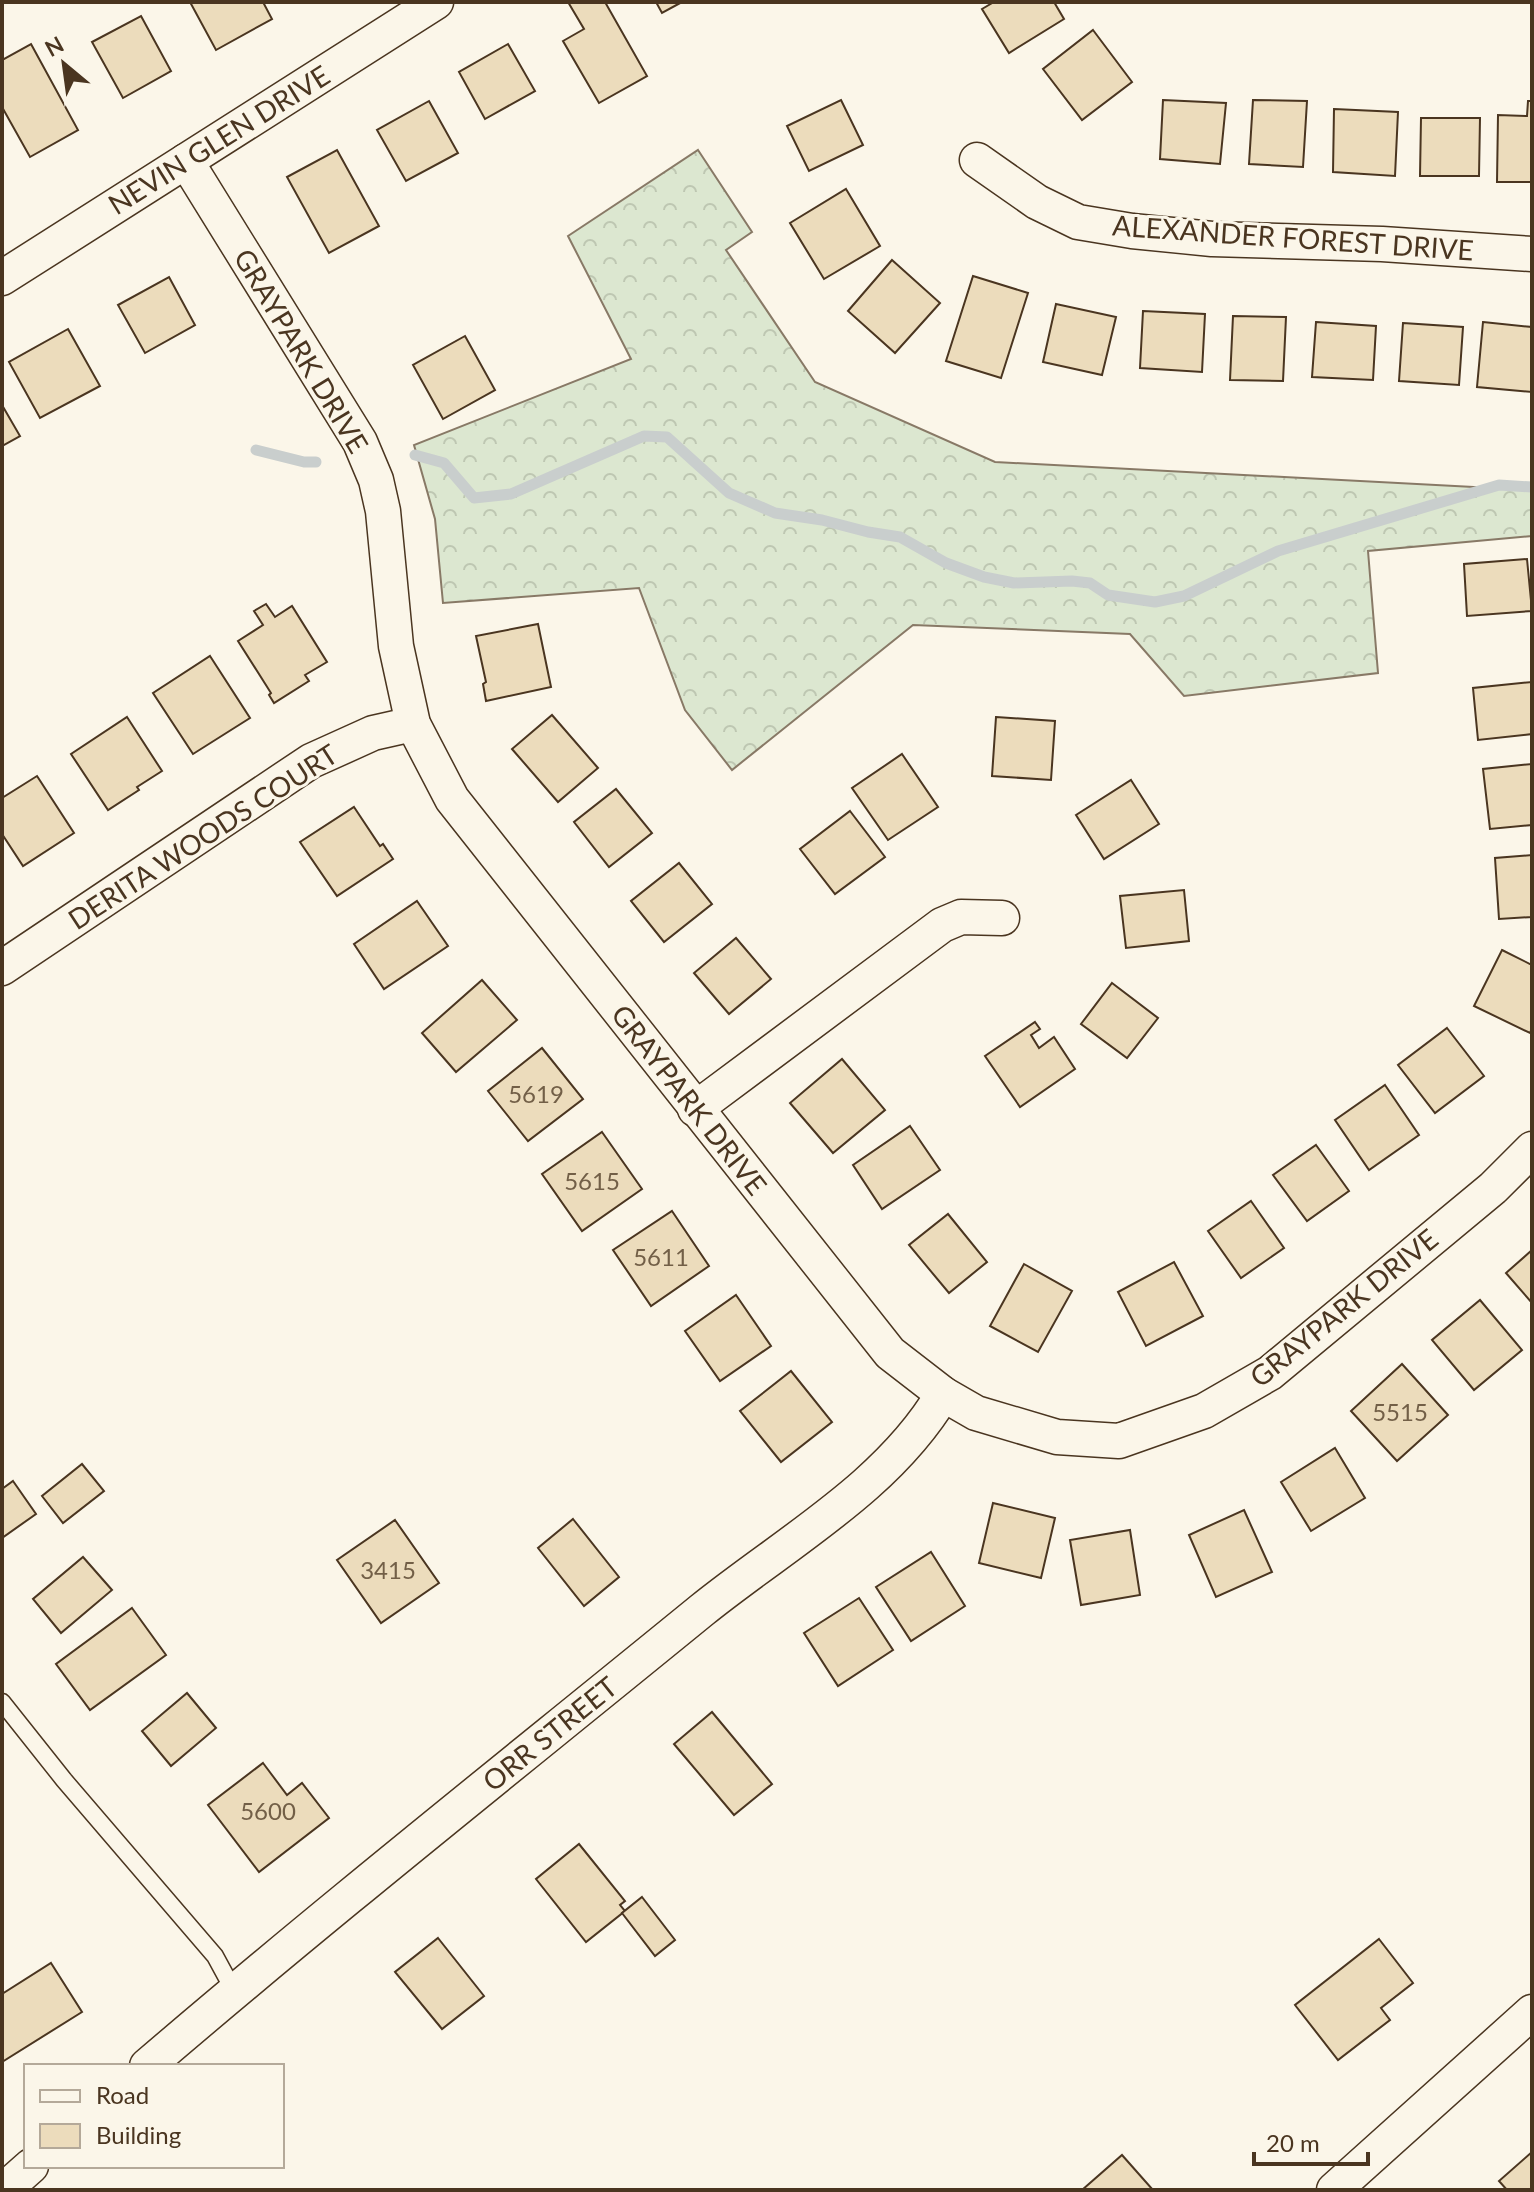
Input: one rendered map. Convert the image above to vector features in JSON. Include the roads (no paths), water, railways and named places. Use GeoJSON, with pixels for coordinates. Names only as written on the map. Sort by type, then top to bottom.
{"type":"FeatureCollection","features":[{"type":"Feature","properties":{"kind":"street","name":"NEVIN GLEN DRIVE"},"geometry":{"type":"LineString","coordinates":[[2,278],[436,2]]}},
{"type":"Feature","properties":{"kind":"street","name":"ALEXANDER FOREST DRIVE"},"geometry":{"type":"LineString","coordinates":[[977,160],[1037,202],[1078,222],[1212,239],[1382,244],[1532,254]]}},
{"type":"Feature","properties":{"kind":"street","name":"GRAYPARK DRIVE"},"geometry":{"type":"LineString","coordinates":[[186,161],[360,442],[376,480],[383,511],[396,646],[413,724],[452,799],[890,1353],[943,1394],[976,1413],[1057,1437],[1119,1441],[1204,1411],[1270,1373],[1493,1188],[1532,1149]]}},
{"type":"Feature","properties":{"kind":"street","name":"DERITA WOODS COURT"},"geometry":{"type":"LineString","coordinates":[[2,968],[311,761],[373,733],[413,724]]}},
{"type":"Feature","properties":{"kind":"street"},"geometry":{"type":"LineString","coordinates":[[695,1109],[942,925],[961,917],[1002,918]]}},
{"type":"Feature","properties":{"kind":"street","name":"ORR STREET"},"geometry":{"type":"LineString","coordinates":[[149,2064],[234,1991],[734,1584],[847,1500],[919,1431],[943,1394]]}},
{"type":"Feature","properties":{"kind":"street"},"geometry":{"type":"LineString","coordinates":[[1334,2190],[1532,2012]]}},
{"type":"Feature","properties":{"kind":"street"},"geometry":{"type":"LineString","coordinates":[[4,2190],[29,2168]]}},
{"type":"Feature","properties":{"kind":"lane"},"geometry":{"type":"LineString","coordinates":[[2,1702],[64,1780],[215,1956],[234,1991]]}},
{"type":"Feature","properties":{"kind":"waterway"},"geometry":{"type":"LineString","coordinates":[[415,455],[444,463],[474,498],[511,494],[644,436],[667,437],[729,493],[775,513],[900,537],[946,563],[984,577],[1014,583],[1090,583],[1108,595],[1155,602],[1184,596],[1278,551],[1499,485],[1532,487]]}},
{"type":"Feature","properties":{"kind":"waterway"},"geometry":{"type":"LineString","coordinates":[[256,450],[316,462]]}}]}
